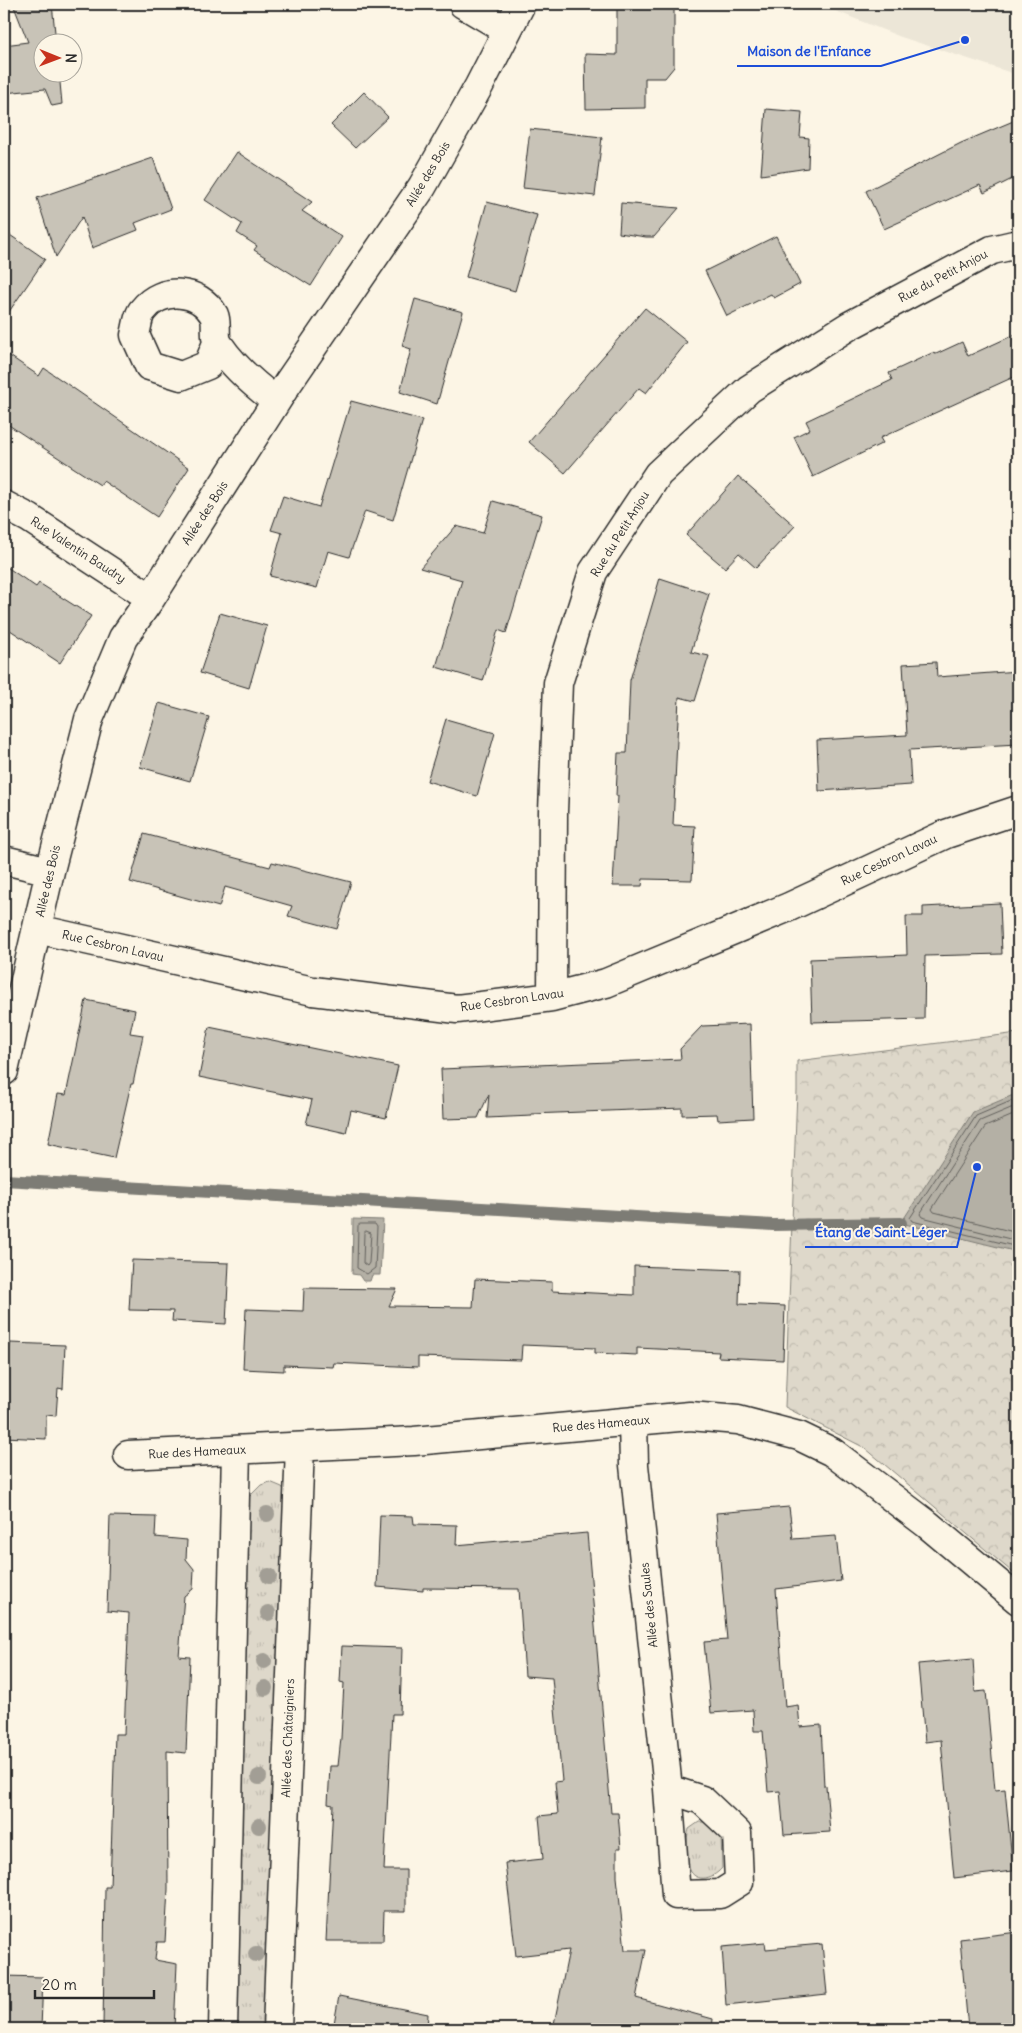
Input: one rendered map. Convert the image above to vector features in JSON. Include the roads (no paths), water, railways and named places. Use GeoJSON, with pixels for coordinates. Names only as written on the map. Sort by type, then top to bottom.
{"type":"FeatureCollection","features":[{"type":"Feature","properties":{"kind":"street"},"geometry":{"type":"LineString","coordinates":[[463,4],[507,30]]}},
{"type":"Feature","properties":{"kind":"street","name":"Allée des Bois"},"geometry":{"type":"LineString","coordinates":[[4,1071],[50,871],[89,719],[123,638],[151,598],[276,402],[422,187],[479,86],[522,4]]}},
{"type":"Feature","properties":{"kind":"street","name":"Rue du Petit Anjou"},"geometry":{"type":"LineString","coordinates":[[552,997],[554,812],[558,683],[594,572],[658,474],[749,389],[848,326],[1005,247]]}},
{"type":"Feature","properties":{"kind":"street"},"geometry":{"type":"LineString","coordinates":[[217,343],[256,386],[276,402]]}},
{"type":"Feature","properties":{"kind":"street","name":"Rue Valentin Baudry"},"geometry":{"type":"LineString","coordinates":[[4,505],[29,518],[151,598]]}},
{"type":"Feature","properties":{"kind":"street","name":"Rue Cesbron Lavau"},"geometry":{"type":"LineString","coordinates":[[37,929],[313,992],[456,1008],[552,997],[606,983],[789,907],[946,834],[1018,810]]}},
{"type":"Feature","properties":{"kind":"street"},"geometry":{"type":"LineString","coordinates":[[4,860],[50,871]]}},
{"type":"Feature","properties":{"kind":"street","name":"Rue des Hameaux"},"geometry":{"type":"LineString","coordinates":[[128,1455],[414,1441],[690,1416],[738,1420],[799,1436],[832,1452],[927,1524],[1018,1603]]}},
{"type":"Feature","properties":{"kind":"street","name":"Allée des Saules"},"geometry":{"type":"LineString","coordinates":[[633,1421],[634,1465],[668,1789]]}},
{"type":"Feature","properties":{"kind":"street","name":"Allée des Châtaigniers"},"geometry":{"type":"LineString","coordinates":[[277,2029],[300,1447]]}},
{"type":"Feature","properties":{"kind":"street"},"geometry":{"type":"LineString","coordinates":[[224,2029],[236,1450]]}},
{"type":"Feature","properties":{"kind":"water"},"geometry":{"type":"Polygon","coordinates":[[[1018,1093],[1018,1252],[901,1223],[973,1112],[1018,1093]]]}},
{"type":"Feature","properties":{"kind":"water"},"geometry":{"type":"Polygon","coordinates":[[[353,1219],[383,1220],[380,1275],[372,1275],[370,1281],[363,1281],[359,1275],[352,1274],[353,1219]]]}},
{"type":"Feature","properties":{"kind":"waterway"},"geometry":{"type":"LineString","coordinates":[[4,1180],[773,1225],[901,1223]]}},
{"type":"Feature","properties":{"kind":"place","name":"Maison de l'Enfance"},"geometry":{"type":"Point","coordinates":[965,40]}},
{"type":"Feature","properties":{"kind":"place","name":"Étang de Saint-Léger"},"geometry":{"type":"Point","coordinates":[977,1167]}}]}
